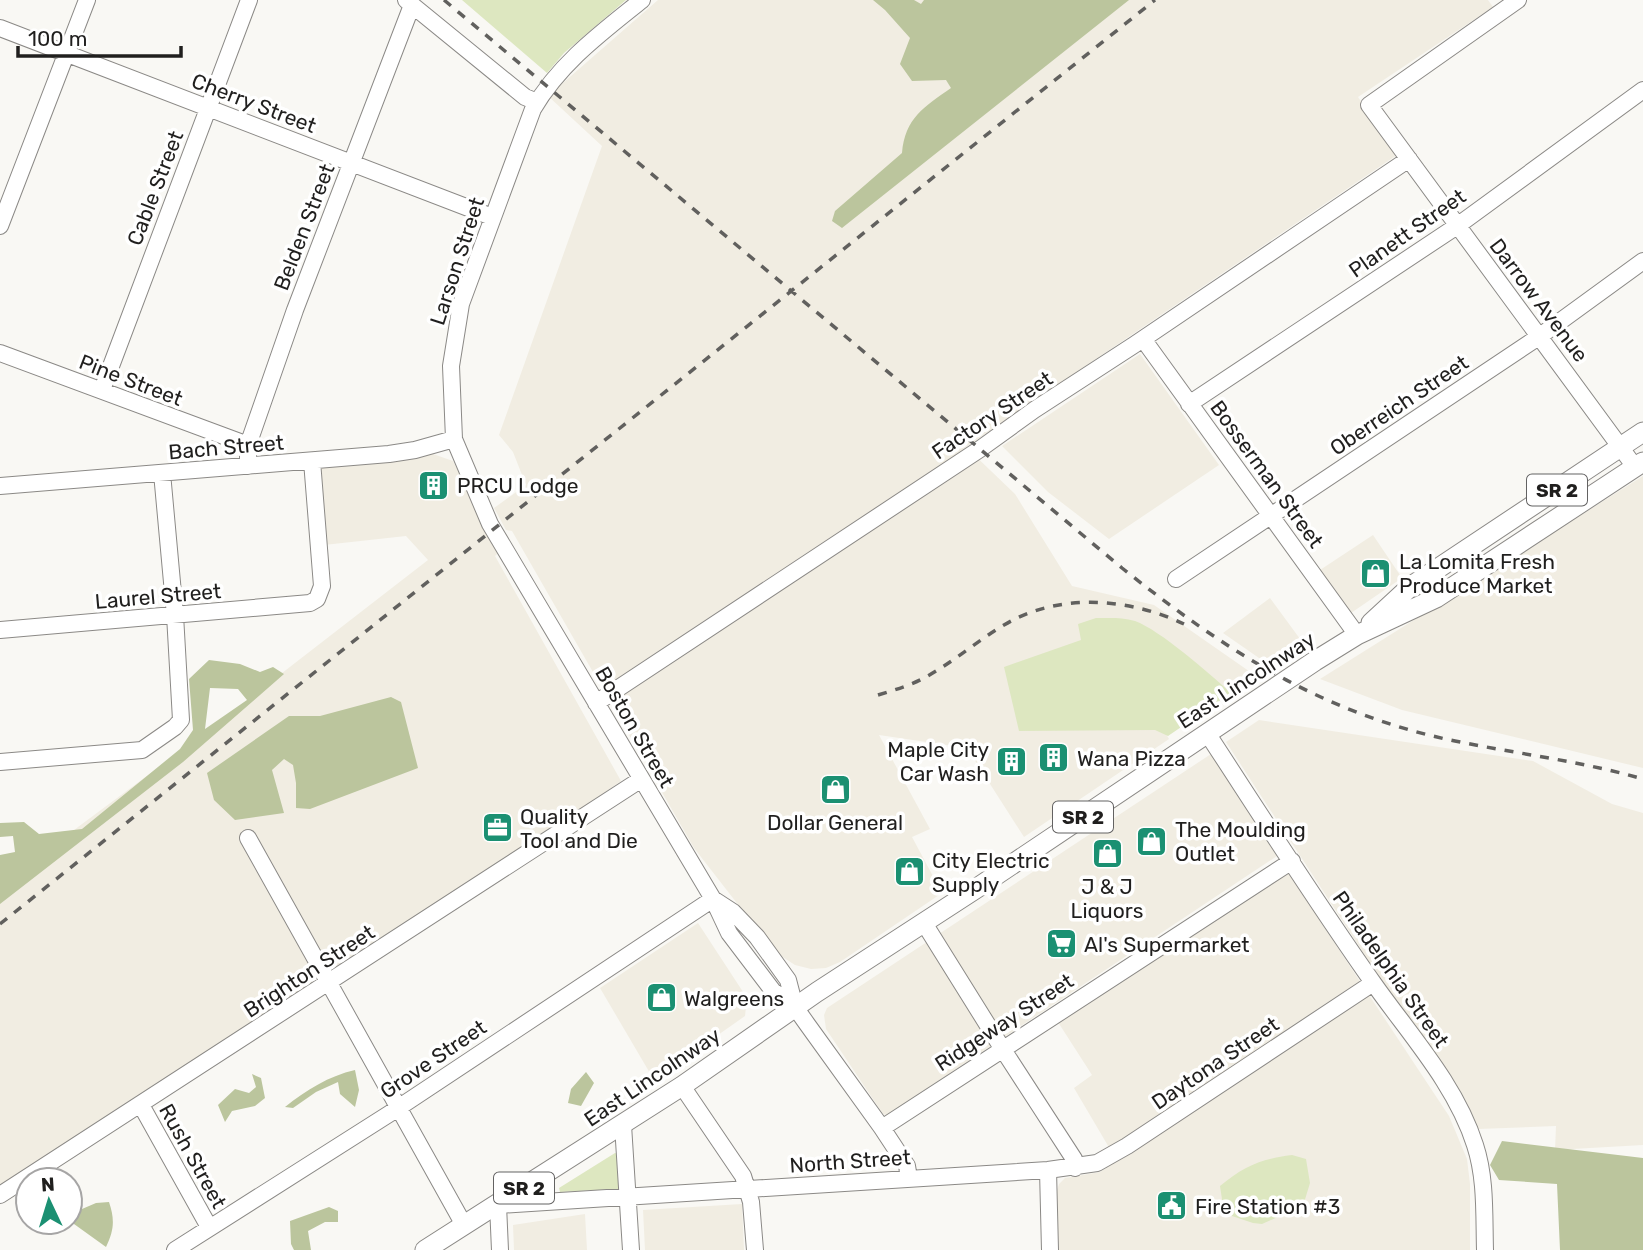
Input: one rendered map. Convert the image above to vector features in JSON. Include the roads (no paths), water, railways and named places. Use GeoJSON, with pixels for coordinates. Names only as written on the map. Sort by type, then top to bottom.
{"type":"FeatureCollection","features":[{"type":"Feature","properties":{"kind":"main road","name":"East Lincolnway"},"geometry":{"type":"LineString","coordinates":[[1357,635],[1410,587],[1643,432]]}},
{"type":"Feature","properties":{"kind":"main road","name":"East Lincolnway"},"geometry":{"type":"LineString","coordinates":[[425,1250],[623,1125],[795,1007],[1357,635],[1436,598],[1639,465]]}},
{"type":"Feature","properties":{"kind":"street"},"geometry":{"type":"LineString","coordinates":[[0,226],[6,193],[87,0]]}},
{"type":"Feature","properties":{"kind":"street","name":"Cable Street"},"geometry":{"type":"LineString","coordinates":[[102,390],[249,0]]}},
{"type":"Feature","properties":{"kind":"street","name":"Larson Street"},"geometry":{"type":"LineString","coordinates":[[454,439],[451,366],[457,321],[492,217],[537,103],[578,52],[642,0]]}},
{"type":"Feature","properties":{"kind":"street","name":"Darrow Avenue"},"geometry":{"type":"LineString","coordinates":[[1518,0],[1369,105],[1621,447],[1639,465]]}},
{"type":"Feature","properties":{"kind":"street"},"geometry":{"type":"LineString","coordinates":[[409,3],[525,97],[537,103]]}},
{"type":"Feature","properties":{"kind":"street","name":"Belden Street"},"geometry":{"type":"LineString","coordinates":[[248,466],[248,446],[294,312],[409,3]]}},
{"type":"Feature","properties":{"kind":"street","name":"Cherry Street"},"geometry":{"type":"LineString","coordinates":[[0,28],[492,217]]}},
{"type":"Feature","properties":{"kind":"street","name":"Planett Street"},"geometry":{"type":"LineString","coordinates":[[1189,404],[1457,226],[1643,89]]}},
{"type":"Feature","properties":{"kind":"street","name":"Factory Street"},"geometry":{"type":"LineString","coordinates":[[596,703],[1409,159]]}},
{"type":"Feature","properties":{"kind":"street","name":"Oberreich Street"},"geometry":{"type":"LineString","coordinates":[[1176,579],[1540,336],[1643,261]]}},
{"type":"Feature","properties":{"kind":"street","name":"Bosserman Street"},"geometry":{"type":"LineString","coordinates":[[1143,339],[1357,635]]}},
{"type":"Feature","properties":{"kind":"street","name":"Pine Street"},"geometry":{"type":"LineString","coordinates":[[0,353],[248,446]]}},
{"type":"Feature","properties":{"kind":"street","name":"Bach Street"},"geometry":{"type":"LineString","coordinates":[[0,486],[400,453],[454,439]]}},
{"type":"Feature","properties":{"kind":"street","name":"Boston Street"},"geometry":{"type":"LineString","coordinates":[[454,439],[474,488],[506,538],[522,576],[640,780],[713,899],[729,933],[773,990],[795,1007],[882,1128],[907,1166],[909,1178]]}},
{"type":"Feature","properties":{"kind":"street","name":"Laurel Street"},"geometry":{"type":"LineString","coordinates":[[0,630],[302,605],[317,599],[322,586],[312,461]]}},
{"type":"Feature","properties":{"kind":"street"},"geometry":{"type":"LineString","coordinates":[[0,762],[142,750],[181,720],[162,473]]}},
{"type":"Feature","properties":{"kind":"street","name":"Philadelphia Street"},"geometry":{"type":"LineString","coordinates":[[1207,733],[1461,1110],[1475,1143],[1482,1169],[1485,1250]]}},
{"type":"Feature","properties":{"kind":"street","name":"Brighton Street"},"geometry":{"type":"LineString","coordinates":[[0,1195],[640,780]]}},
{"type":"Feature","properties":{"kind":"street"},"geometry":{"type":"LineString","coordinates":[[248,838],[464,1225]]}},
{"type":"Feature","properties":{"kind":"street","name":"Ridgeway Street"},"geometry":{"type":"LineString","coordinates":[[882,1128],[1292,861]]}},
{"type":"Feature","properties":{"kind":"street","name":"Grove Street"},"geometry":{"type":"LineString","coordinates":[[174,1250],[398,1108],[713,899]]}},
{"type":"Feature","properties":{"kind":"street"},"geometry":{"type":"LineString","coordinates":[[924,923],[1074,1159],[1075,1168]]}},
{"type":"Feature","properties":{"kind":"street","name":"Daytona Street"},"geometry":{"type":"LineString","coordinates":[[1075,1168],[1097,1163],[1121,1150],[1373,983]]}},
{"type":"Feature","properties":{"kind":"street"},"geometry":{"type":"LineString","coordinates":[[681,1086],[736,1164],[748,1188],[755,1250]]}},
{"type":"Feature","properties":{"kind":"street","name":"Rush Street"},"geometry":{"type":"LineString","coordinates":[[141,1105],[209,1227]]}},
{"type":"Feature","properties":{"kind":"street"},"geometry":{"type":"LineString","coordinates":[[623,1125],[631,1250]]}},
{"type":"Feature","properties":{"kind":"street","name":"North Street"},"geometry":{"type":"LineString","coordinates":[[498,1205],[1075,1168]]}},
{"type":"Feature","properties":{"kind":"street"},"geometry":{"type":"LineString","coordinates":[[1048,1170],[1050,1250]]}},
{"type":"Feature","properties":{"kind":"street"},"geometry":{"type":"LineString","coordinates":[[498,1205],[500,1250]]}},
{"type":"Feature","properties":{"kind":"railway"},"geometry":{"type":"LineString","coordinates":[[444,0],[1122,568],[1238,652],[1319,696],[1407,729],[1643,779]]}},
{"type":"Feature","properties":{"kind":"railway"},"geometry":{"type":"LineString","coordinates":[[0,924],[1155,0]]}},
{"type":"Feature","properties":{"kind":"railway"},"geometry":{"type":"LineString","coordinates":[[878,695],[924,678],[1004,625],[1025,614],[1048,607],[1071,603],[1117,604],[1163,615],[1184,624]]}},
{"type":"Feature","properties":{"kind":"place","name":"PRCU Lodge"},"geometry":{"type":"Point","coordinates":[434,485]}},
{"type":"Feature","properties":{"kind":"place","name":"La Lomita Fresh Produce Market"},"geometry":{"type":"Point","coordinates":[1376,573]}},
{"type":"Feature","properties":{"kind":"place","name":"Wana Pizza"},"geometry":{"type":"Point","coordinates":[1054,758]}},
{"type":"Feature","properties":{"kind":"place","name":"Maple City Car Wash"},"geometry":{"type":"Point","coordinates":[1012,761]}},
{"type":"Feature","properties":{"kind":"place","name":"Dollar General"},"geometry":{"type":"Point","coordinates":[835,790]}},
{"type":"Feature","properties":{"kind":"place","name":"Quality Tool and Die"},"geometry":{"type":"Point","coordinates":[497,828]}},
{"type":"Feature","properties":{"kind":"place","name":"The Moulding Outlet"},"geometry":{"type":"Point","coordinates":[1152,841]}},
{"type":"Feature","properties":{"kind":"place","name":"J & J Liquors"},"geometry":{"type":"Point","coordinates":[1107,854]}},
{"type":"Feature","properties":{"kind":"place","name":"City Electric Supply"},"geometry":{"type":"Point","coordinates":[909,872]}},
{"type":"Feature","properties":{"kind":"place","name":"Al's Supermarket"},"geometry":{"type":"Point","coordinates":[1061,944]}},
{"type":"Feature","properties":{"kind":"place","name":"Walgreens"},"geometry":{"type":"Point","coordinates":[661,998]}},
{"type":"Feature","properties":{"kind":"place","name":"Fire Station #3"},"geometry":{"type":"Point","coordinates":[1172,1206]}}]}
